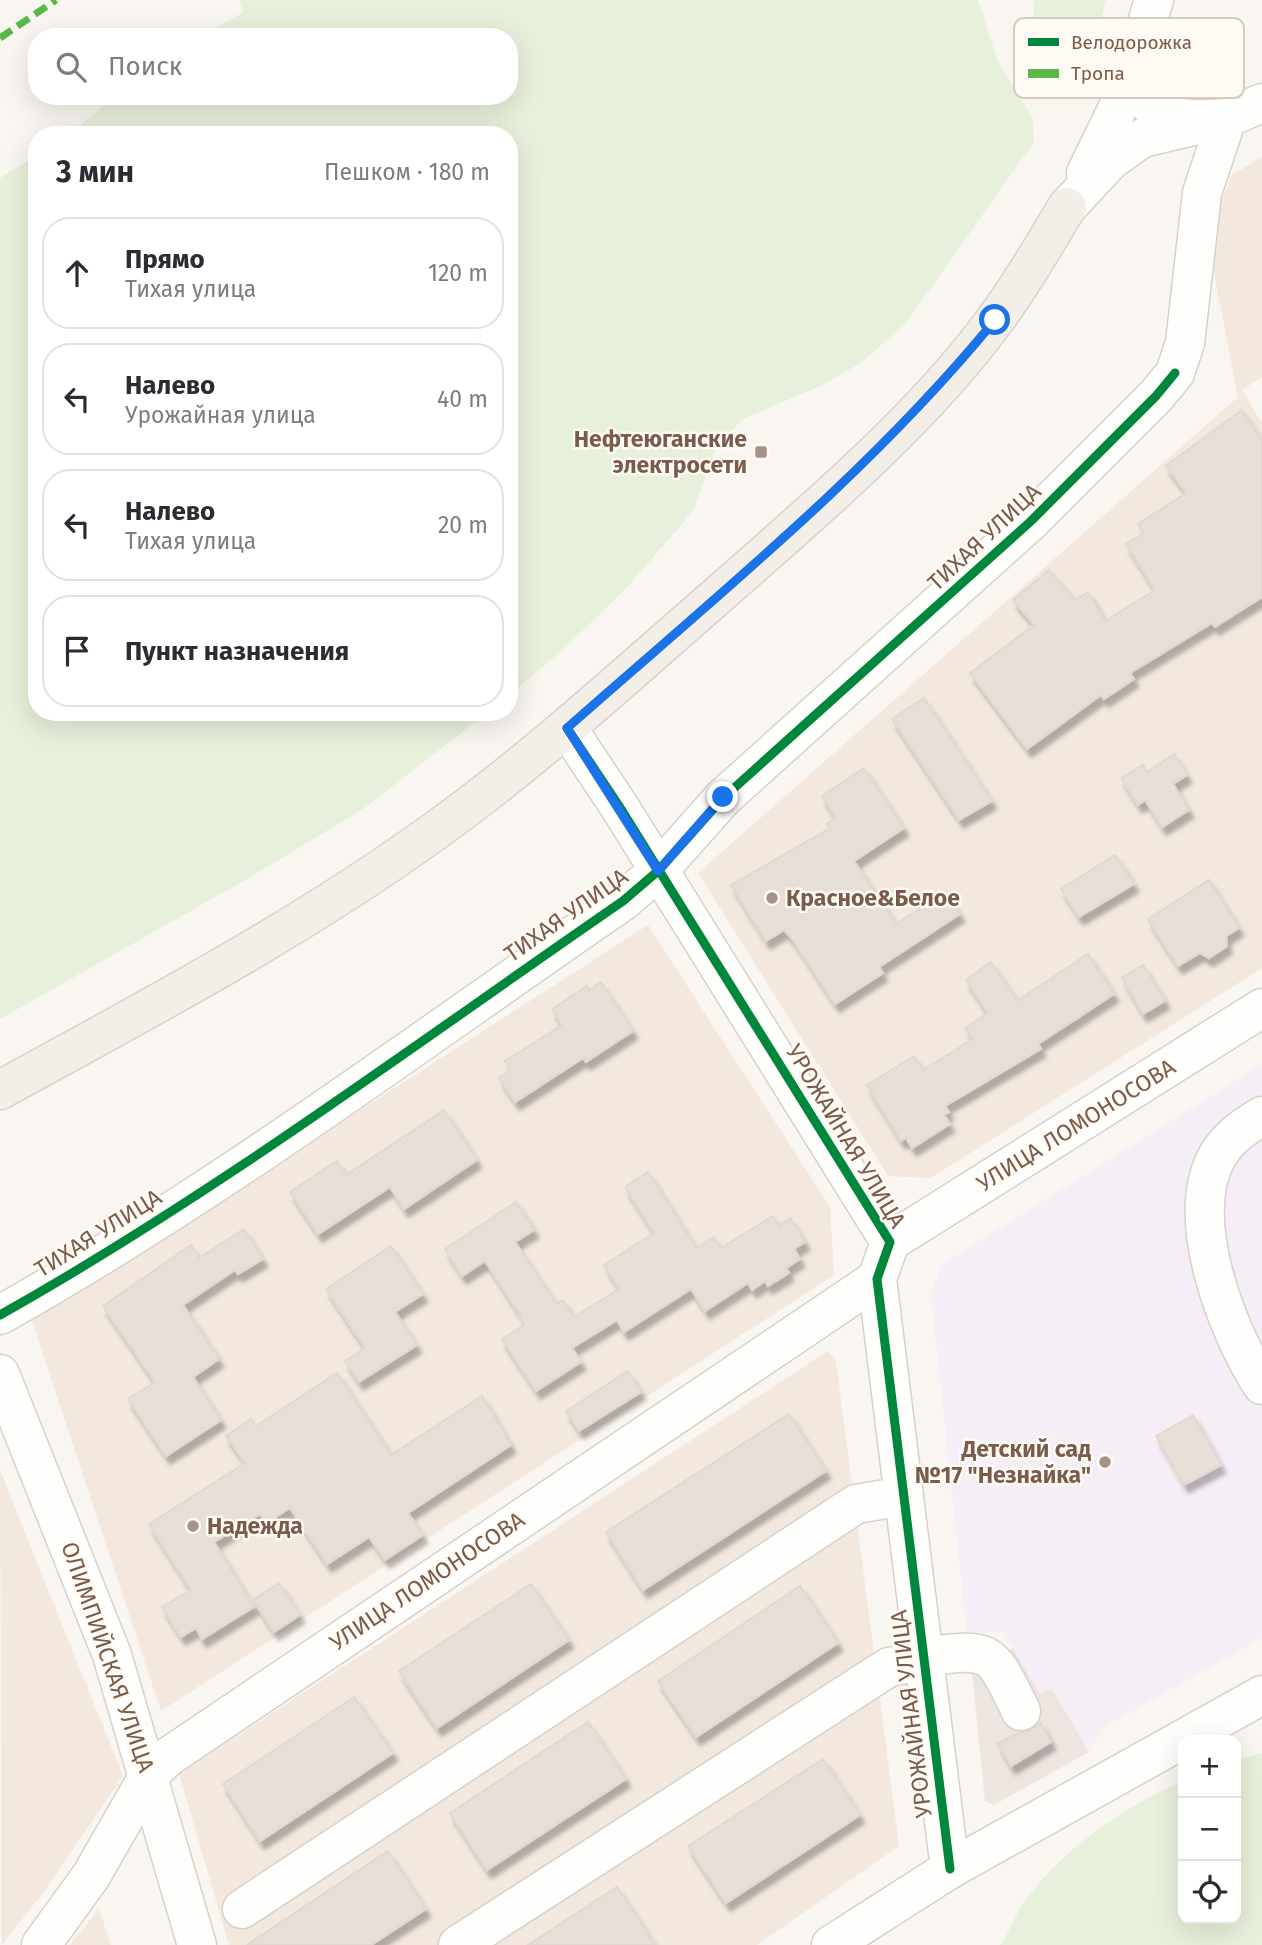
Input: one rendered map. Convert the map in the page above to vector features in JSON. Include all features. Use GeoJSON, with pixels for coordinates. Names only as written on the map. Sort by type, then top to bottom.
{"type":"FeatureCollection","features":[{"type":"Feature","properties":{"kind":"main road"},"geometry":{"type":"LineString","coordinates":[[0,1090],[278,934],[359,884],[436,831],[567,728],[770,549],[926,400],[995,320],[1067,207]]}},
{"type":"Feature","properties":{"kind":"street"},"geometry":{"type":"LineString","coordinates":[[1148,18],[1154,0]]}},
{"type":"Feature","properties":{"kind":"street"},"geometry":{"type":"LineString","coordinates":[[1067,207],[1115,116],[1121,98]]}},
{"type":"Feature","properties":{"kind":"street"},"geometry":{"type":"LineString","coordinates":[[1143,98],[1155,110],[1170,117],[1188,120],[1227,118]]}},
{"type":"Feature","properties":{"kind":"street"},"geometry":{"type":"LineString","coordinates":[[1067,207],[1111,160],[1142,138],[1227,118],[1262,103]]}},
{"type":"Feature","properties":{"kind":"street","name":"ТИХАЯ УЛИЦА"},"geometry":{"type":"LineString","coordinates":[[0,1315],[66,1278],[197,1194],[623,901],[658,871],[723,797],[1031,521],[1156,396],[1175,373],[1185,343],[1202,193],[1227,118]]}},
{"type":"Feature","properties":{"kind":"street","name":"УРОЖАЙНАЯ УЛИЦА"},"geometry":{"type":"LineString","coordinates":[[567,728],[890,1242],[877,1279],[950,1870]]}},
{"type":"Feature","properties":{"kind":"street","name":"УЛИЦА ЛОМОНОСОВА"},"geometry":{"type":"LineString","coordinates":[[890,1242],[1262,1007]]}},
{"type":"Feature","properties":{"kind":"street"},"geometry":{"type":"LineString","coordinates":[[1262,1116],[1234,1134],[1218,1155],[1207,1180],[1203,1204],[1204,1228],[1233,1334],[1262,1385]]}},
{"type":"Feature","properties":{"kind":"street","name":"УЛИЦА ЛОМОНОСОВА"},"geometry":{"type":"LineString","coordinates":[[41,1945],[91,1876],[149,1775],[199,1734],[877,1279]]}},
{"type":"Feature","properties":{"kind":"street","name":"ОЛИМПИЙСКАЯ УЛИЦА"},"geometry":{"type":"LineString","coordinates":[[0,1374],[89,1590],[149,1775],[197,1945]]}},
{"type":"Feature","properties":{"kind":"street"},"geometry":{"type":"LineString","coordinates":[[242,1909],[856,1504],[904,1496]]}},
{"type":"Feature","properties":{"kind":"street"},"geometry":{"type":"LineString","coordinates":[[458,1945],[889,1667],[972,1651],[989,1655],[999,1666],[1021,1710]]}},
{"type":"Feature","properties":{"kind":"street"},"geometry":{"type":"LineString","coordinates":[[831,1945],[950,1870],[1262,1695]]}},
{"type":"Feature","properties":{"kind":"shaded area"},"geometry":{"type":"Polygon","coordinates":[[[1262,157],[1262,377],[1242,390],[1262,423],[1262,968],[931,1178],[888,1176],[698,873],[1238,397],[1207,237],[1232,175],[1262,157]]]}},
{"type":"Feature","properties":{"kind":"shaded area"},"geometry":{"type":"Polygon","coordinates":[[[648,925],[830,1207],[834,1275],[161,1711],[32,1321],[648,925]]]}},
{"type":"Feature","properties":{"kind":"shaded area","name":"Детский сад №17 \"Незнайка\""},"geometry":{"type":"Polygon","coordinates":[[[1262,1064],[1262,1638],[1102,1728],[1089,1752],[1053,1688],[1040,1694],[1003,1631],[967,1634],[931,1294],[942,1264],[1262,1064]]]}},
{"type":"Feature","properties":{"kind":"shaded area"},"geometry":{"type":"Polygon","coordinates":[[[828,1351],[836,1362],[899,1846],[757,1945],[229,1945],[179,1774],[828,1351]]]}},
{"type":"Feature","properties":{"kind":"shaded area"},"geometry":{"type":"Polygon","coordinates":[[[0,1470],[123,1776],[45,1890],[2,1945],[0,1470]]]}},
{"type":"Feature","properties":{"kind":"shaded area"},"geometry":{"type":"Polygon","coordinates":[[[1013,1648],[1040,1694],[1052,1688],[1089,1752],[994,1805],[985,1801],[972,1673],[1013,1648]]]}},
{"type":"Feature","properties":{"kind":"shaded area"},"geometry":{"type":"Polygon","coordinates":[[[99,1909],[111,1945],[70,1945],[99,1909]]]}},
{"type":"Feature","properties":{"kind":"green space"},"geometry":{"type":"Polygon","coordinates":[[[240,0],[978,0],[998,62],[1014,88],[1014,98],[1020,98],[1033,118],[1034,142],[906,323],[862,362],[822,385],[745,418],[718,443],[693,511],[629,585],[565,648],[518,687],[518,126],[79,126],[105,105],[518,105],[518,28],[215,28],[243,13],[240,0]]]}},
{"type":"Feature","properties":{"kind":"green space"},"geometry":{"type":"Polygon","coordinates":[[[1035,0],[1106,0],[1101,18],[1035,18],[1035,0]]]}},
{"type":"Feature","properties":{"kind":"green space"},"geometry":{"type":"Polygon","coordinates":[[[28,161],[28,721],[476,721],[363,809],[240,883],[0,1019],[0,178],[28,161]]]}},
{"type":"Feature","properties":{"kind":"green space"},"geometry":{"type":"Polygon","coordinates":[[[1262,1753],[1262,1945],[1000,1945],[1024,1902],[1075,1847],[1139,1803],[1178,1783],[1178,1924],[1241,1924],[1241,1759],[1262,1753]]]}},
{"type":"Feature","properties":{"kind":"building"},"geometry":{"type":"Polygon","coordinates":[[[1242,410],[1262,442],[1262,597],[1215,627],[1212,623],[1130,673],[1134,679],[1104,699],[1101,695],[1027,749],[970,673],[1034,625],[1013,600],[1049,570],[1075,600],[1088,592],[1105,621],[1155,590],[1126,544],[1144,533],[1138,524],[1186,493],[1166,466],[1242,410]]]}},
{"type":"Feature","properties":{"kind":"building"},"geometry":{"type":"Polygon","coordinates":[[[924,698],[992,801],[959,820],[892,719],[924,698]]]}},
{"type":"Feature","properties":{"kind":"building"},"geometry":{"type":"Polygon","coordinates":[[[1174,754],[1187,775],[1173,784],[1189,810],[1162,827],[1145,800],[1138,805],[1121,778],[1143,765],[1147,772],[1174,754]]]}},
{"type":"Feature","properties":{"kind":"building"},"geometry":{"type":"Polygon","coordinates":[[[864,768],[904,828],[854,861],[896,924],[946,892],[960,914],[879,967],[883,973],[835,1004],[784,930],[766,941],[731,885],[830,828],[827,824],[836,818],[822,796],[864,768]]]}},
{"type":"Feature","properties":{"kind":"building"},"geometry":{"type":"Polygon","coordinates":[[[1115,855],[1134,884],[1079,917],[1061,889],[1115,855]]]}},
{"type":"Feature","properties":{"kind":"building"},"geometry":{"type":"Polygon","coordinates":[[[1209,880],[1239,928],[1226,936],[1227,946],[1209,958],[1200,953],[1178,966],[1148,919],[1209,880]]]}},
{"type":"Feature","properties":{"kind":"building"},"geometry":{"type":"Polygon","coordinates":[[[1088,954],[1114,994],[1038,1044],[1041,1049],[945,1106],[949,1112],[944,1115],[950,1124],[912,1148],[906,1138],[901,1141],[867,1085],[914,1056],[923,1070],[973,1039],[965,1028],[988,1013],[966,980],[991,962],[1017,1001],[1088,954]]]}},
{"type":"Feature","properties":{"kind":"building"},"geometry":{"type":"Polygon","coordinates":[[[1143,965],[1165,1001],[1143,1014],[1122,978],[1143,965]]]}},
{"type":"Feature","properties":{"kind":"building"},"geometry":{"type":"Polygon","coordinates":[[[601,982],[633,1031],[586,1062],[583,1058],[515,1102],[499,1078],[510,1070],[505,1061],[562,1025],[552,1009],[587,986],[589,990],[601,982]]]}},
{"type":"Feature","properties":{"kind":"building"},"geometry":{"type":"Polygon","coordinates":[[[444,1110],[477,1160],[404,1209],[390,1187],[318,1234],[290,1192],[337,1161],[346,1175],[444,1110]]]}},
{"type":"Feature","properties":{"kind":"building"},"geometry":{"type":"Polygon","coordinates":[[[648,1172],[696,1248],[714,1237],[721,1248],[773,1216],[779,1226],[790,1218],[805,1242],[794,1249],[800,1259],[786,1268],[789,1273],[768,1286],[765,1281],[752,1290],[748,1283],[705,1311],[691,1289],[624,1332],[617,1320],[572,1348],[581,1362],[536,1391],[502,1339],[524,1325],[519,1313],[485,1261],[462,1276],[445,1249],[516,1202],[534,1230],[515,1242],[556,1304],[563,1300],[574,1317],[619,1289],[604,1265],[654,1233],[625,1187],[648,1172]]]}},
{"type":"Feature","properties":{"kind":"building"},"geometry":{"type":"Polygon","coordinates":[[[244,1229],[263,1259],[238,1274],[235,1270],[183,1305],[219,1359],[193,1377],[221,1420],[166,1456],[128,1399],[155,1382],[103,1306],[191,1245],[199,1258],[244,1229]]]}},
{"type":"Feature","properties":{"kind":"building"},"geometry":{"type":"Polygon","coordinates":[[[391,1246],[423,1294],[395,1312],[417,1345],[359,1382],[345,1361],[365,1348],[326,1289],[391,1246]]]}},
{"type":"Feature","properties":{"kind":"building"},"geometry":{"type":"Polygon","coordinates":[[[628,1371],[641,1392],[579,1431],[566,1411],[628,1371]]]}},
{"type":"Feature","properties":{"kind":"building"},"geometry":{"type":"Polygon","coordinates":[[[337,1373],[391,1455],[482,1396],[511,1445],[408,1513],[423,1535],[385,1560],[369,1537],[327,1564],[290,1508],[266,1523],[260,1514],[214,1542],[254,1607],[202,1639],[196,1628],[181,1637],[162,1607],[191,1590],[149,1524],[245,1463],[226,1436],[251,1419],[256,1426],[337,1373]]]}},
{"type":"Feature","properties":{"kind":"building"},"geometry":{"type":"Polygon","coordinates":[[[789,1414],[826,1471],[643,1590],[606,1532],[789,1414]]]}},
{"type":"Feature","properties":{"kind":"building"},"geometry":{"type":"Polygon","coordinates":[[[1193,1415],[1221,1465],[1184,1485],[1156,1436],[1193,1415]]]}},
{"type":"Feature","properties":{"kind":"building"},"geometry":{"type":"Polygon","coordinates":[[[279,1583],[300,1615],[274,1632],[253,1600],[279,1583]]]}},
{"type":"Feature","properties":{"kind":"building"},"geometry":{"type":"Polygon","coordinates":[[[531,1584],[569,1640],[437,1728],[399,1671],[531,1584]]]}},
{"type":"Feature","properties":{"kind":"building"},"geometry":{"type":"Polygon","coordinates":[[[800,1586],[838,1643],[696,1737],[658,1681],[800,1586]]]}},
{"type":"Feature","properties":{"kind":"building"},"geometry":{"type":"Polygon","coordinates":[[[354,1697],[393,1753],[260,1841],[223,1784],[354,1697]]]}},
{"type":"Feature","properties":{"kind":"building"},"geometry":{"type":"Polygon","coordinates":[[[588,1722],[626,1779],[487,1870],[450,1813],[588,1722]]]}},
{"type":"Feature","properties":{"kind":"building"},"geometry":{"type":"Polygon","coordinates":[[[1040,1722],[1051,1742],[1011,1766],[998,1744],[1018,1733],[1031,1730],[1040,1722]]]}},
{"type":"Feature","properties":{"kind":"building"},"geometry":{"type":"Polygon","coordinates":[[[823,1759],[860,1815],[726,1903],[688,1846],[823,1759]]]}},
{"type":"Feature","properties":{"kind":"building"},"geometry":{"type":"Polygon","coordinates":[[[388,1851],[426,1909],[371,1945],[247,1945],[388,1851]]]}},
{"type":"Feature","properties":{"kind":"building"},"geometry":{"type":"Polygon","coordinates":[[[617,1887],[655,1945],[528,1945],[617,1887]]]}},
{"type":"Feature","properties":{"kind":"marked path"},"geometry":{"type":"LineString","coordinates":[[0,38],[56,0]]}},
{"type":"Feature","properties":{"kind":"cycle path"},"geometry":{"type":"LineString","coordinates":[[0,1315],[81,1268],[238,1168],[623,901],[658,871],[723,798],[1031,521],[1156,396],[1175,373]]}},
{"type":"Feature","properties":{"kind":"cycle path"},"geometry":{"type":"LineString","coordinates":[[567,728],[619,806],[890,1242],[877,1279],[950,1869]]}},
{"type":"Feature","properties":{"kind":"place","name":"Нефтеюганские электросети"},"geometry":{"type":"Point","coordinates":[761,452]}},
{"type":"Feature","properties":{"kind":"place","name":"Красное&Белое"},"geometry":{"type":"Point","coordinates":[772,898]}},
{"type":"Feature","properties":{"kind":"place","name":"Детский сад №17 \"Незнайка\""},"geometry":{"type":"Point","coordinates":[1105,1462]}},
{"type":"Feature","properties":{"kind":"place","name":"Надежда"},"geometry":{"type":"Point","coordinates":[193,1526]}},
{"type":"Feature","properties":{"kind":"route"},"geometry":{"type":"LineString","coordinates":[[723,797],[658,871],[567,728],[770,549],[866,459],[926,400],[995,320]]}}]}
